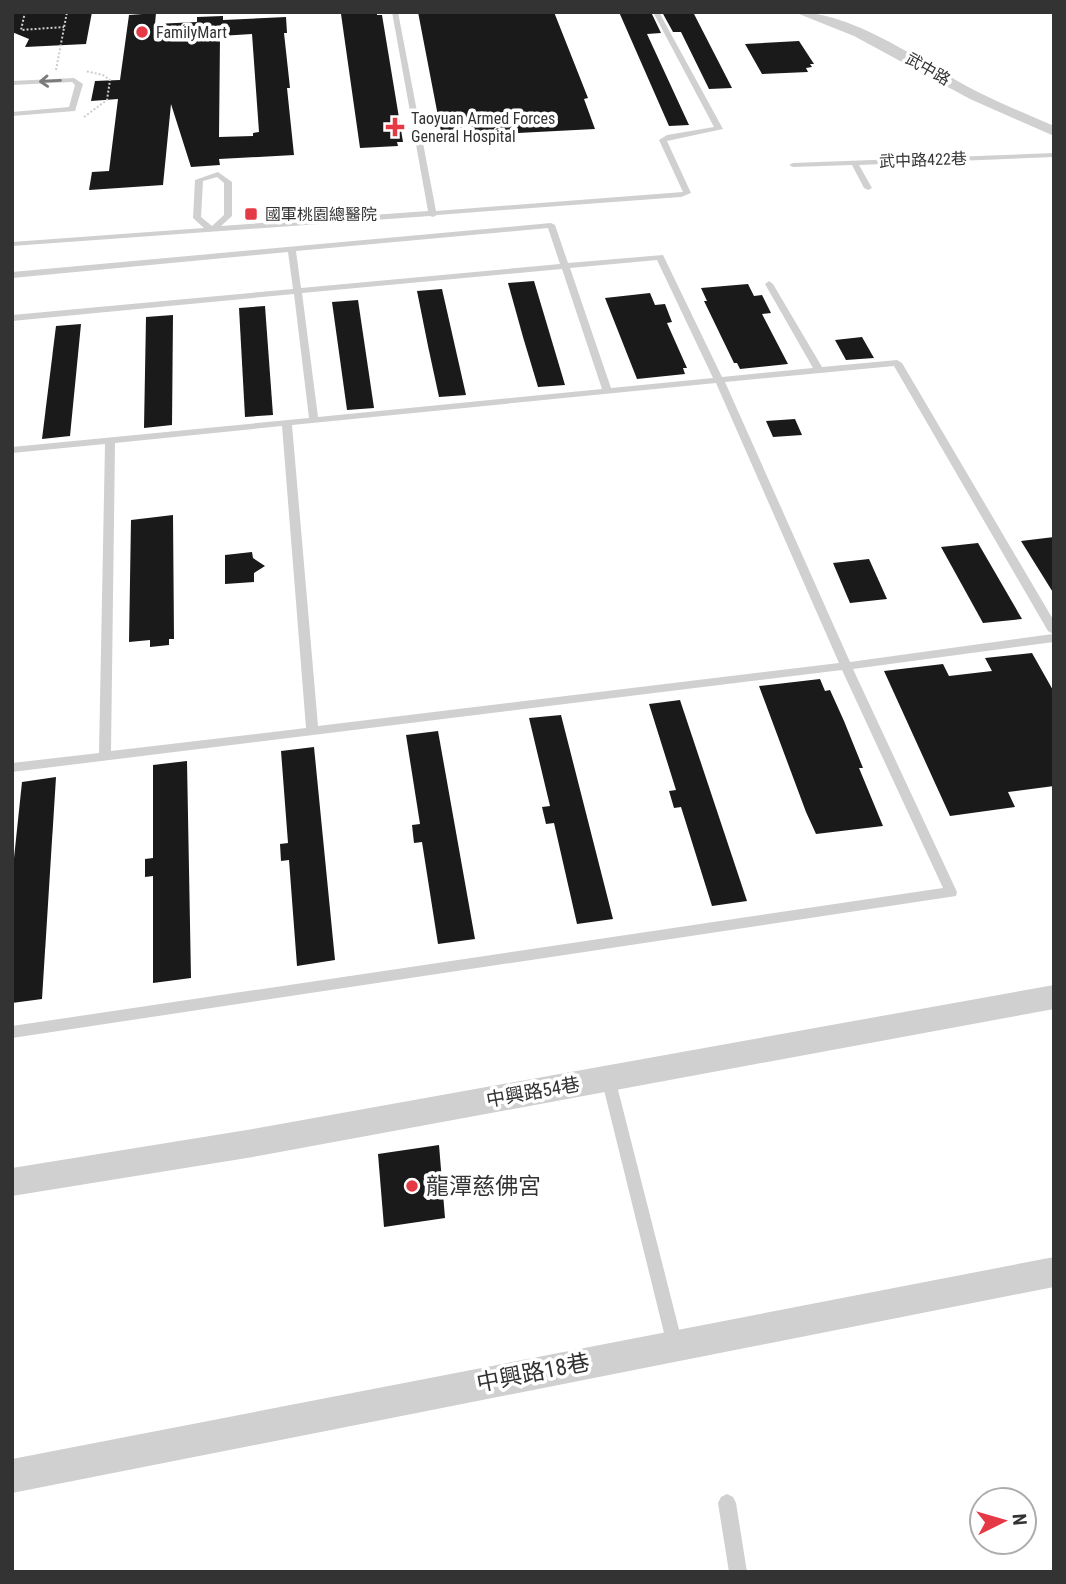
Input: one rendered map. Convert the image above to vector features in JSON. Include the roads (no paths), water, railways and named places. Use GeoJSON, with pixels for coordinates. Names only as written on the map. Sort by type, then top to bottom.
{"type":"FeatureCollection","features":[{"type":"Feature","properties":{"kind":"street","name":"武中路"},"geometry":{"type":"LineString","coordinates":[[800,12],[859,33],[975,96],[1054,132]]}},
{"type":"Feature","properties":{"kind":"street","name":"中興路54巷"},"geometry":{"type":"LineString","coordinates":[[12,1182],[253,1143],[1054,997]]}},
{"type":"Feature","properties":{"kind":"street","name":"中興路18巷"},"geometry":{"type":"LineString","coordinates":[[12,1476],[1054,1272]]}},
{"type":"Feature","properties":{"kind":"lane"},"geometry":{"type":"LineString","coordinates":[[395,12],[433,215]]}},
{"type":"Feature","properties":{"kind":"lane"},"geometry":{"type":"LineString","coordinates":[[12,244],[670,198],[687,192],[663,141],[667,136],[719,129],[656,12]]}},
{"type":"Feature","properties":{"kind":"lane"},"geometry":{"type":"LineString","coordinates":[[12,83],[74,80],[79,84],[72,109],[12,114]]}},
{"type":"Feature","properties":{"kind":"lane","name":"武中路422巷"},"geometry":{"type":"LineString","coordinates":[[793,165],[1054,155]]}},
{"type":"Feature","properties":{"kind":"lane"},"geometry":{"type":"LineString","coordinates":[[854,163],[868,188]]}},
{"type":"Feature","properties":{"kind":"lane"},"geometry":{"type":"LineString","coordinates":[[218,174],[228,183],[228,216],[212,230],[197,218],[199,180],[218,174]]}},
{"type":"Feature","properties":{"kind":"lane"},"geometry":{"type":"LineString","coordinates":[[12,275],[551,225],[607,391]]}},
{"type":"Feature","properties":{"kind":"lane"},"geometry":{"type":"LineString","coordinates":[[292,249],[314,420]]}},
{"type":"Feature","properties":{"kind":"lane"},"geometry":{"type":"LineString","coordinates":[[12,318],[660,257],[719,380],[846,666],[951,892],[12,1032]]}},
{"type":"Feature","properties":{"kind":"lane"},"geometry":{"type":"LineString","coordinates":[[769,284],[819,371]]}},
{"type":"Feature","properties":{"kind":"lane"},"geometry":{"type":"LineString","coordinates":[[12,450],[897,363],[1054,631]]}},
{"type":"Feature","properties":{"kind":"lane"},"geometry":{"type":"LineString","coordinates":[[287,423],[312,731]]}},
{"type":"Feature","properties":{"kind":"lane"},"geometry":{"type":"LineString","coordinates":[[105,757],[110,440]]}},
{"type":"Feature","properties":{"kind":"lane"},"geometry":{"type":"LineString","coordinates":[[12,768],[1054,638]]}},
{"type":"Feature","properties":{"kind":"lane"},"geometry":{"type":"LineString","coordinates":[[608,1078],[675,1345]]}},
{"type":"Feature","properties":{"kind":"lane"},"geometry":{"type":"LineString","coordinates":[[727,1503],[738,1572]]}},
{"type":"Feature","properties":{"kind":"place","name":"FamilyMart"},"geometry":{"type":"Point","coordinates":[142,32]}},
{"type":"Feature","properties":{"kind":"place","name":"Taoyuan Armed Forces General Hospital"},"geometry":{"type":"Point","coordinates":[395,127]}},
{"type":"Feature","properties":{"kind":"place","name":"國軍桃園總醫院"},"geometry":{"type":"Point","coordinates":[251,214]}},
{"type":"Feature","properties":{"kind":"place","name":"龍潭慈佛宮"},"geometry":{"type":"Point","coordinates":[412,1186]}}]}
